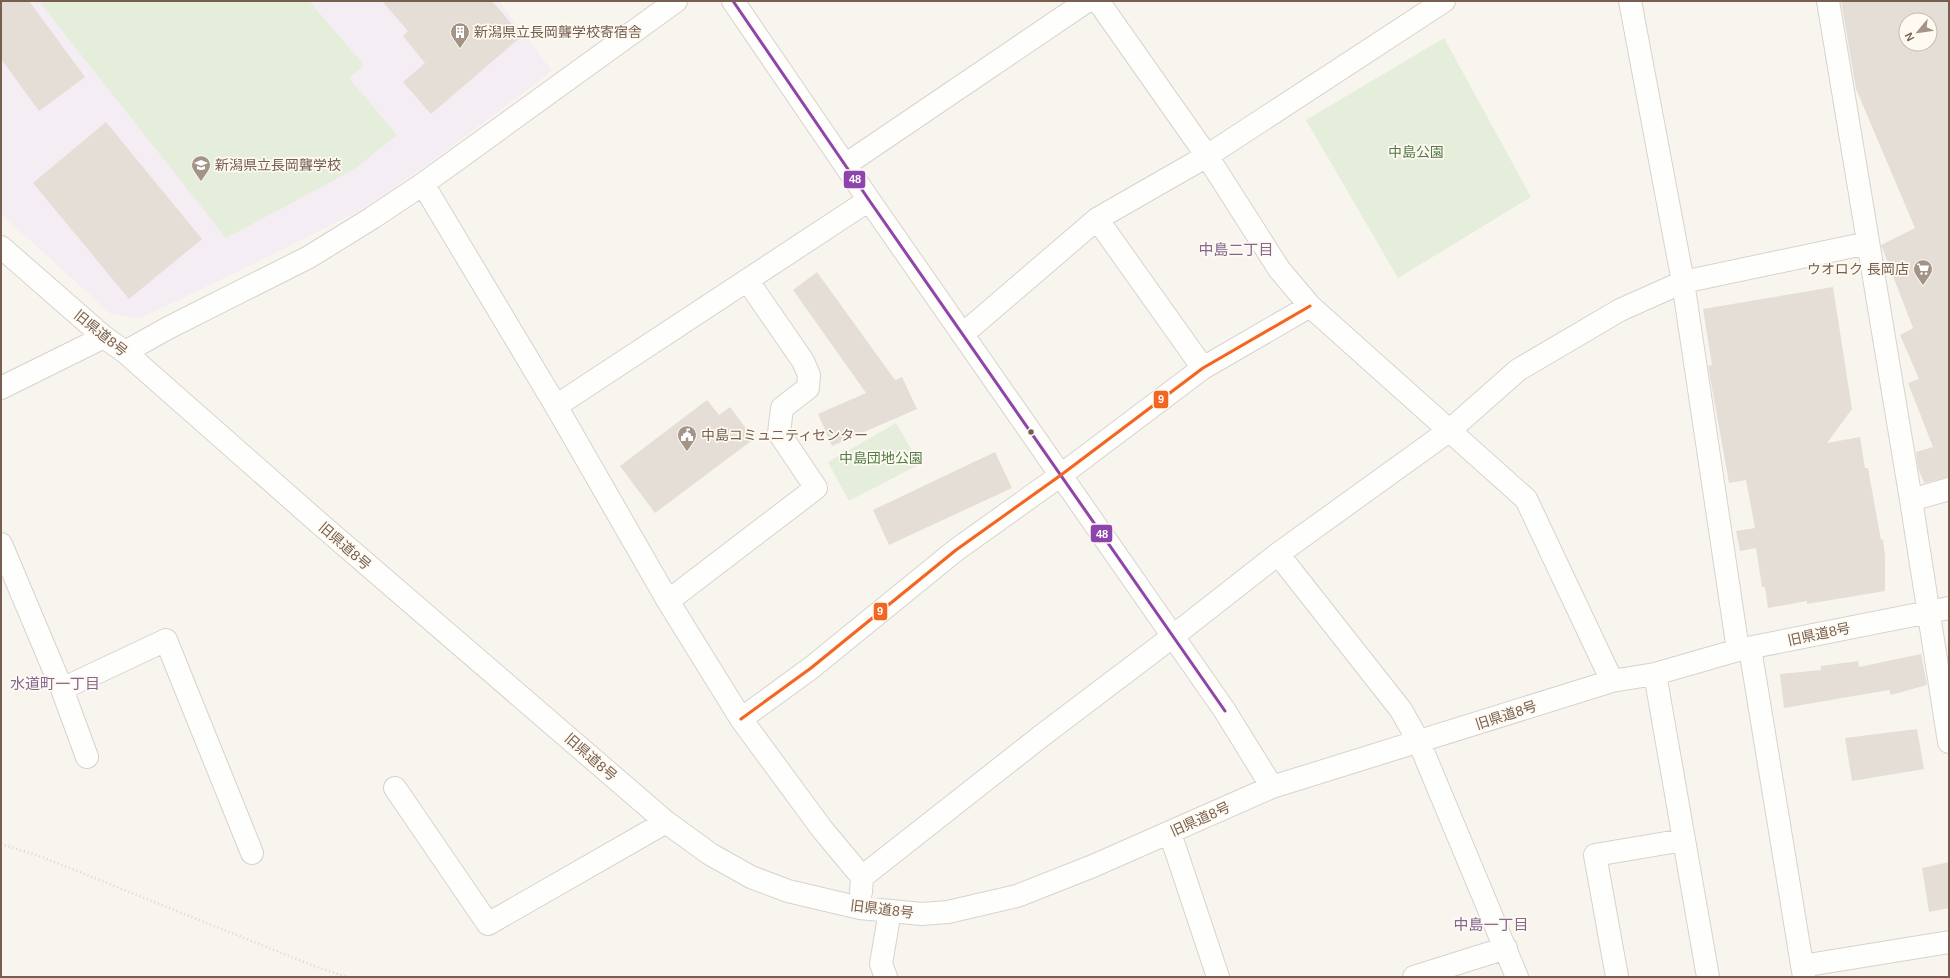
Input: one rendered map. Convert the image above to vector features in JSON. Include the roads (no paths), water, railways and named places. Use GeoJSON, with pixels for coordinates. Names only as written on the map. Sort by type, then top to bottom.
{"type":"FeatureCollection","features":[{"type":"Feature","properties":{"kind":"street"},"geometry":{"type":"LineString","coordinates":[[125,352],[174,325],[309,257],[423,184],[676,1]]}},
{"type":"Feature","properties":{"kind":"street"},"geometry":{"type":"LineString","coordinates":[[733,1],[869,200],[1225,711],[1272,787]]}},
{"type":"Feature","properties":{"kind":"street"},"geometry":{"type":"LineString","coordinates":[[845,165],[1087,1]]}},
{"type":"Feature","properties":{"kind":"street"},"geometry":{"type":"LineString","coordinates":[[1098,1],[1207,156],[1279,269],[1310,306],[1526,499],[1612,681]]}},
{"type":"Feature","properties":{"kind":"street"},"geometry":{"type":"LineString","coordinates":[[963,334],[1097,219],[1207,156],[1444,1]]}},
{"type":"Feature","properties":{"kind":"street"},"geometry":{"type":"LineString","coordinates":[[1630,1],[1683,282],[1744,649],[1801,974],[1949,942]]}},
{"type":"Feature","properties":{"kind":"street"},"geometry":{"type":"LineString","coordinates":[[1828,1],[1911,500],[1939,610],[1949,742]]}},
{"type":"Feature","properties":{"kind":"street"},"geometry":{"type":"LineString","coordinates":[[423,184],[556,406],[668,601],[741,719],[822,829],[862,877],[860,908]]}},
{"type":"Feature","properties":{"kind":"street"},"geometry":{"type":"LineString","coordinates":[[556,406],[869,200]]}},
{"type":"Feature","properties":{"kind":"street"},"geometry":{"type":"LineString","coordinates":[[1097,219],[1203,368]]}},
{"type":"Feature","properties":{"kind":"street"},"geometry":{"type":"LineString","coordinates":[[862,877],[1040,737],[1278,554],[1450,430],[1518,370],[1620,310],[1683,282],[1868,243]]}},
{"type":"Feature","properties":{"kind":"street","name":"旧県道8号"},"geometry":{"type":"LineString","coordinates":[[1,247],[104,337],[125,352],[319,523],[666,822],[710,854],[751,877],[788,891],[860,908],[922,914],[948,912],[1017,896],[1093,866],[1272,787],[1612,681],[1655,674],[1744,649],[1939,610]]}},
{"type":"Feature","properties":{"kind":"street"},"geometry":{"type":"LineString","coordinates":[[668,601],[816,488],[779,433],[782,408],[808,388],[809,375],[803,361],[747,280]]}},
{"type":"Feature","properties":{"kind":"street"},"geometry":{"type":"LineString","coordinates":[[741,719],[811,668],[956,550],[1061,475],[1203,368],[1310,306]]}},
{"type":"Feature","properties":{"kind":"street"},"geometry":{"type":"LineString","coordinates":[[1,388],[104,337]]}},
{"type":"Feature","properties":{"kind":"street"},"geometry":{"type":"LineString","coordinates":[[1911,500],[1949,489]]}},
{"type":"Feature","properties":{"kind":"street"},"geometry":{"type":"LineString","coordinates":[[1,544],[62,689],[87,757]]}},
{"type":"Feature","properties":{"kind":"street"},"geometry":{"type":"LineString","coordinates":[[1278,554],[1400,710],[1418,742],[1517,977]]}},
{"type":"Feature","properties":{"kind":"street"},"geometry":{"type":"LineString","coordinates":[[62,689],[166,640],[252,853]]}},
{"type":"Feature","properties":{"kind":"street"},"geometry":{"type":"LineString","coordinates":[[1655,674],[1708,977]]}},
{"type":"Feature","properties":{"kind":"street"},"geometry":{"type":"LineString","coordinates":[[395,788],[488,924],[666,822]]}},
{"type":"Feature","properties":{"kind":"street"},"geometry":{"type":"LineString","coordinates":[[1170,832],[1218,977]]}},
{"type":"Feature","properties":{"kind":"street"},"geometry":{"type":"LineString","coordinates":[[1617,977],[1595,855],[1684,840]]}},
{"type":"Feature","properties":{"kind":"street"},"geometry":{"type":"LineString","coordinates":[[886,977],[881,964],[890,911]]}},
{"type":"Feature","properties":{"kind":"street"},"geometry":{"type":"LineString","coordinates":[[1414,977],[1506,948]]}},
{"type":"Feature","properties":{"kind":"place","name":"新潟県立長岡聾学校寄宿舎"},"geometry":{"type":"Point","coordinates":[460,49]}},
{"type":"Feature","properties":{"kind":"place","name":"新潟県立長岡聾学校"},"geometry":{"type":"Point","coordinates":[201,182]}},
{"type":"Feature","properties":{"kind":"place","name":"ウオロク 長岡店"},"geometry":{"type":"Point","coordinates":[1923,286]}},
{"type":"Feature","properties":{"kind":"place","name":"中島コミュニティセンター"},"geometry":{"type":"Point","coordinates":[687,452]}},
{"type":"Feature","properties":{"kind":"district","name":"中島二丁目"},"geometry":{"type":"Point","coordinates":[1236,249]}},
{"type":"Feature","properties":{"kind":"district","name":"水道町一丁目"},"geometry":{"type":"Point","coordinates":[55,683]}},
{"type":"Feature","properties":{"kind":"district","name":"中島一丁目"},"geometry":{"type":"Point","coordinates":[1491,924]}},
{"type":"Feature","properties":{"kind":"park label","name":"中島公園"},"geometry":{"type":"Point","coordinates":[1416,152]}},
{"type":"Feature","properties":{"kind":"park label","name":"中島団地公園"},"geometry":{"type":"Point","coordinates":[881,458]}}]}
